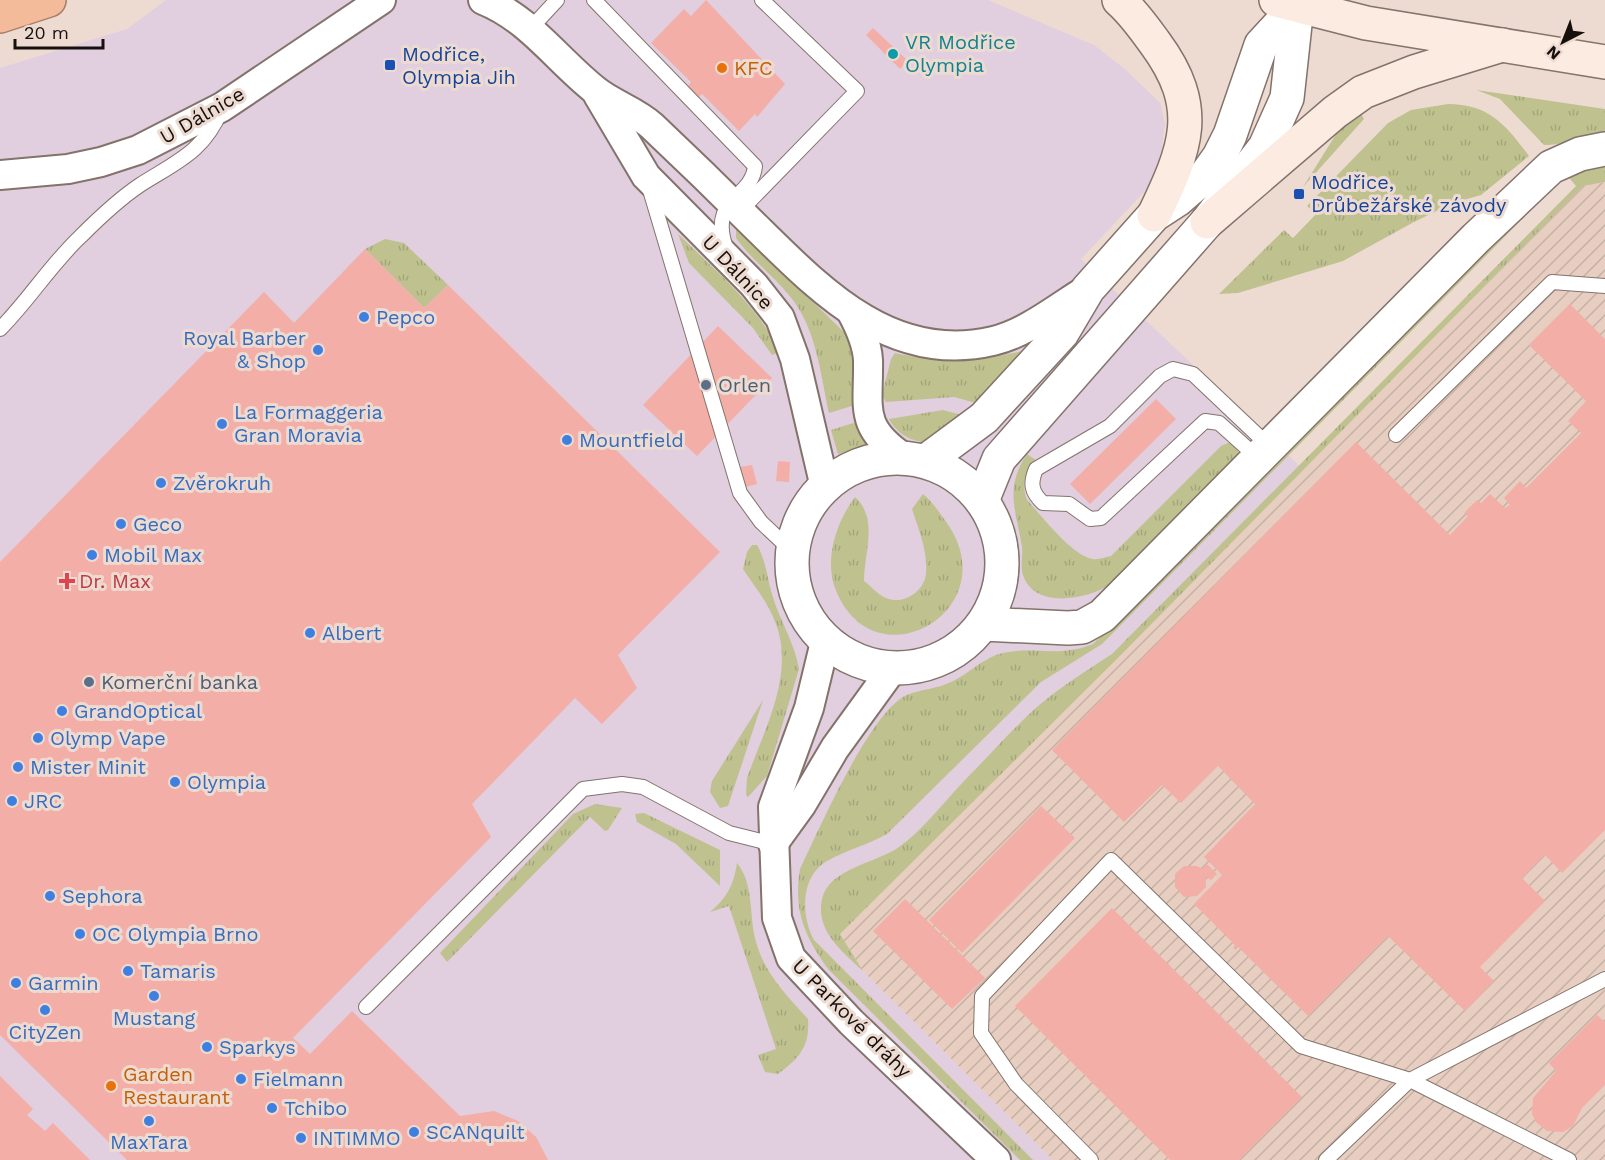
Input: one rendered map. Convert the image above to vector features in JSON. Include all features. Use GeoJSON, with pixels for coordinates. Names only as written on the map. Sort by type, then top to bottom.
{"type":"FeatureCollection","features":[{"type":"Feature","properties":{"kind":"highway"},"geometry":{"type":"LineString","coordinates":[[0,16],[48,0]]}},
{"type":"Feature","properties":{"kind":"main road"},"geometry":{"type":"LineString","coordinates":[[1119,0],[1171,64],[1180,83],[1184,99],[1185,116],[1178,164],[1155,215]]}},
{"type":"Feature","properties":{"kind":"main road"},"geometry":{"type":"LineString","coordinates":[[1291,2],[1366,23],[1605,62]]}},
{"type":"Feature","properties":{"kind":"main road"},"geometry":{"type":"LineString","coordinates":[[1207,222],[1335,112],[1363,92],[1414,72],[1502,45]]}},
{"type":"Feature","properties":{"kind":"street","name":"U Dálnice"},"geometry":{"type":"LineString","coordinates":[[0,175],[68,169],[101,162],[138,150],[222,107],[381,0]]}},
{"type":"Feature","properties":{"kind":"street","name":"U Dálnice"},"geometry":{"type":"LineString","coordinates":[[483,0],[531,28],[596,90],[649,124],[825,293],[852,312],[896,336],[958,345],[993,341],[1023,329],[1088,289]]}},
{"type":"Feature","properties":{"kind":"street"},"geometry":{"type":"LineString","coordinates":[[852,312],[865,342],[868,358],[866,401],[874,428],[885,444],[915,459],[957,475],[982,501],[997,530],[1002,563],[997,595],[982,624],[958,649],[927,664],[893,669],[855,661],[825,642],[813,628],[801,605],[794,572],[800,526],[824,483],[851,465],[869,459],[915,459],[992,410],[1062,333],[1088,289],[1155,215],[1192,188],[1219,157],[1262,45],[1291,2]]}},
{"type":"Feature","properties":{"kind":"street"},"geometry":{"type":"LineString","coordinates":[[982,501],[999,459],[1207,222],[1265,147],[1281,116],[1291,80],[1291,2]]}},
{"type":"Feature","properties":{"kind":"street","name":"U Dálnice"},"geometry":{"type":"LineString","coordinates":[[596,90],[646,176],[767,301],[789,337],[824,483]]}},
{"type":"Feature","properties":{"kind":"street"},"geometry":{"type":"LineString","coordinates":[[982,624],[1057,628],[1092,623],[1102,616],[1476,238],[1551,167],[1580,154],[1605,149]]}},
{"type":"Feature","properties":{"kind":"street","name":"U Parkové dráhy"},"geometry":{"type":"LineString","coordinates":[[825,642],[809,708],[773,807],[777,918],[791,958],[851,1022],[996,1160]]}},
{"type":"Feature","properties":{"kind":"street"},"geometry":{"type":"LineString","coordinates":[[773,844],[802,804],[836,748],[893,669]]}},
{"type":"Feature","properties":{"kind":"lane"},"geometry":{"type":"LineString","coordinates":[[531,28],[557,0]]}},
{"type":"Feature","properties":{"kind":"lane"},"geometry":{"type":"LineString","coordinates":[[594,0],[602,11],[755,166],[750,180],[722,227],[732,264]]}},
{"type":"Feature","properties":{"kind":"lane"},"geometry":{"type":"LineString","coordinates":[[735,206],[857,91],[762,0]]}},
{"type":"Feature","properties":{"kind":"lane"},"geometry":{"type":"LineString","coordinates":[[0,329],[18,311],[64,254],[95,222],[139,186],[176,165],[196,148],[213,130],[222,107]]}},
{"type":"Feature","properties":{"kind":"lane"},"geometry":{"type":"LineString","coordinates":[[646,176],[740,493],[761,522],[795,554]]}},
{"type":"Feature","properties":{"kind":"lane"},"geometry":{"type":"LineString","coordinates":[[1396,435],[1552,282],[1605,285]]}},
{"type":"Feature","properties":{"kind":"lane"},"geometry":{"type":"LineString","coordinates":[[1173,369],[1192,374],[1264,452],[1219,423],[1205,421],[1101,518],[1090,519],[1069,504],[1043,503],[1034,495],[1031,480],[1036,469],[1110,426],[1160,376],[1173,369]]}},
{"type":"Feature","properties":{"kind":"lane"},"geometry":{"type":"LineString","coordinates":[[366,1007],[584,789],[622,784],[643,787],[729,833],[773,844]]}},
{"type":"Feature","properties":{"kind":"lane"},"geometry":{"type":"LineString","coordinates":[[1091,1160],[1016,1084],[981,1033],[982,996],[1111,860],[1301,1046],[1410,1080],[1569,1160]]}},
{"type":"Feature","properties":{"kind":"lane"},"geometry":{"type":"LineString","coordinates":[[1326,1160],[1410,1080],[1605,979]]}},
{"type":"Feature","properties":{"kind":"shaded area"},"geometry":{"type":"Polygon","coordinates":[[[166,0],[988,0],[1094,45],[1126,70],[1160,103],[1165,123],[1162,147],[1154,176],[1144,192],[1081,259],[1304,470],[840,934],[863,971],[1053,1160],[0,1160],[0,68],[127,29],[166,0]]]}},
{"type":"Feature","properties":{"kind":"shaded area"},"geometry":{"type":"Polygon","coordinates":[[[1605,182],[1605,1160],[1053,1160],[863,971],[840,934],[1120,656],[1583,186],[1605,182]]]}},
{"type":"Feature","properties":{"kind":"green space"},"geometry":{"type":"Polygon","coordinates":[[[1476,90],[1605,109],[1605,133],[1559,144],[1544,145],[1500,99],[1476,90]]]}},
{"type":"Feature","properties":{"kind":"green space"},"geometry":{"type":"Polygon","coordinates":[[[1448,104],[1462,105],[1486,112],[1504,126],[1529,156],[1481,195],[1453,203],[1343,261],[1238,293],[1219,294],[1284,230],[1293,238],[1316,214],[1307,206],[1388,123],[1411,110],[1448,104]]]}},
{"type":"Feature","properties":{"kind":"green space"},"geometry":{"type":"Polygon","coordinates":[[[1359,110],[1364,119],[1303,187],[1343,123],[1359,110]]]}},
{"type":"Feature","properties":{"kind":"green space"},"geometry":{"type":"Polygon","coordinates":[[[1605,165],[1605,182],[1583,186],[1120,656],[840,934],[863,971],[847,956],[832,940],[821,911],[826,889],[834,880],[855,867],[890,853],[908,840],[1037,707],[1112,654],[1576,186],[1566,174],[1605,165]]]}},
{"type":"Feature","properties":{"kind":"green space"},"geometry":{"type":"Polygon","coordinates":[[[1551,190],[1102,644],[1041,682],[887,834],[827,861],[812,877],[805,909],[814,940],[1033,1160],[1020,1160],[829,970],[807,935],[798,898],[800,869],[847,773],[877,723],[893,705],[907,695],[951,682],[989,658],[1003,653],[1068,650],[1093,644],[1212,527],[1497,238],[1551,190]]]}},
{"type":"Feature","properties":{"kind":"green space"},"geometry":{"type":"Polygon","coordinates":[[[736,227],[848,336],[854,348],[855,405],[829,413],[817,356],[802,315],[788,294],[736,238],[736,227]]]}},
{"type":"Feature","properties":{"kind":"green space"},"geometry":{"type":"Polygon","coordinates":[[[678,234],[747,303],[780,352],[772,355],[753,328],[689,263],[678,234]]]}},
{"type":"Feature","properties":{"kind":"green space"},"geometry":{"type":"Polygon","coordinates":[[[385,239],[404,243],[448,285],[424,308],[365,249],[385,239]]]}},
{"type":"Feature","properties":{"kind":"green space"},"geometry":{"type":"Polygon","coordinates":[[[1022,351],[1028,353],[983,405],[954,397],[886,402],[882,395],[891,359],[895,353],[958,360],[1022,351]]]}},
{"type":"Feature","properties":{"kind":"green space"},"geometry":{"type":"Polygon","coordinates":[[[943,410],[969,417],[947,434],[933,441],[913,440],[907,437],[889,419],[943,410]]]}},
{"type":"Feature","properties":{"kind":"green space"},"geometry":{"type":"Polygon","coordinates":[[[860,421],[872,445],[838,454],[831,430],[860,421]]]}},
{"type":"Feature","properties":{"kind":"green space"},"geometry":{"type":"Polygon","coordinates":[[[1230,442],[1238,446],[1238,457],[1109,585],[1087,595],[1062,598],[1038,593],[1029,586],[1022,572],[1022,547],[1014,499],[1016,478],[1027,454],[1036,460],[1025,479],[1024,488],[1027,500],[1076,551],[1098,559],[1111,556],[1221,446],[1230,442]]]}},
{"type":"Feature","properties":{"kind":"green space"},"geometry":{"type":"Polygon","coordinates":[[[923,494],[949,526],[962,558],[960,586],[947,610],[927,626],[902,634],[876,632],[853,617],[835,588],[831,564],[838,528],[855,497],[867,515],[868,537],[864,581],[886,598],[900,600],[907,598],[918,590],[925,579],[924,548],[912,509],[923,494]]]}},
{"type":"Feature","properties":{"kind":"green space"},"geometry":{"type":"Polygon","coordinates":[[[752,545],[757,545],[762,557],[775,603],[794,649],[799,669],[767,776],[748,797],[746,795],[747,778],[769,722],[780,682],[782,663],[781,643],[776,624],[743,569],[747,552],[752,545]]]}},
{"type":"Feature","properties":{"kind":"green space"},"geometry":{"type":"Polygon","coordinates":[[[763,700],[728,806],[720,808],[710,792],[712,781],[763,700]]]}},
{"type":"Feature","properties":{"kind":"green space"},"geometry":{"type":"Polygon","coordinates":[[[595,804],[622,808],[608,830],[605,831],[590,817],[447,962],[440,953],[573,814],[595,804]]]}},
{"type":"Feature","properties":{"kind":"green space"},"geometry":{"type":"Polygon","coordinates":[[[644,813],[720,850],[720,886],[676,844],[637,822],[635,814],[644,813]]]}},
{"type":"Feature","properties":{"kind":"green space"},"geometry":{"type":"Polygon","coordinates":[[[737,863],[749,889],[755,938],[764,962],[776,982],[808,1019],[807,1037],[802,1051],[778,1074],[765,1072],[758,1055],[776,1049],[729,906],[710,912],[729,890],[737,863]]]}},
{"type":"Feature","properties":{"kind":"building","name":"KFC"},"geometry":{"type":"Polygon","coordinates":[[[706,0],[785,84],[757,117],[755,114],[739,131],[702,94],[699,97],[688,86],[691,82],[651,43],[684,9],[691,16],[706,0]]]}},
{"type":"Feature","properties":{"kind":"building","name":"VR Modřice Olympia"},"geometry":{"type":"Polygon","coordinates":[[[873,28],[908,61],[900,69],[866,35],[873,28]]]}},
{"type":"Feature","properties":{"kind":"building"},"geometry":{"type":"Polygon","coordinates":[[[365,249],[424,308],[448,285],[720,552],[618,655],[637,688],[602,724],[575,698],[472,804],[491,837],[293,1038],[310,1054],[352,1011],[460,1116],[494,1111],[518,1121],[536,1137],[548,1160],[127,1160],[0,1035],[0,562],[264,292],[294,323],[365,249]]]}},
{"type":"Feature","properties":{"kind":"building"},"geometry":{"type":"Polygon","coordinates":[[[1570,304],[1605,339],[1605,830],[1562,873],[1545,855],[1522,878],[1545,901],[1480,967],[1494,981],[1465,1011],[1388,936],[1308,1016],[1238,947],[1236,950],[1233,948],[1235,945],[1194,904],[1222,875],[1204,857],[1255,804],[1218,766],[1181,803],[1162,785],[1124,822],[1052,750],[1356,442],[1450,535],[1468,516],[1464,513],[1477,500],[1481,503],[1490,494],[1505,508],[1510,505],[1504,498],[1520,481],[1526,488],[1581,433],[1568,421],[1586,401],[1529,345],[1570,304]]]}},
{"type":"Feature","properties":{"kind":"building"},"geometry":{"type":"Polygon","coordinates":[[[718,326],[772,378],[697,456],[643,405],[718,326]]]}},
{"type":"Feature","properties":{"kind":"building"},"geometry":{"type":"Polygon","coordinates":[[[1156,399],[1176,419],[1090,504],[1070,484],[1156,399]]]}},
{"type":"Feature","properties":{"kind":"building"},"geometry":{"type":"Polygon","coordinates":[[[778,461],[790,462],[789,482],[776,481],[778,461]]]}},
{"type":"Feature","properties":{"kind":"building"},"geometry":{"type":"Polygon","coordinates":[[[752,465],[757,484],[745,487],[740,467],[752,465]]]}},
{"type":"Feature","properties":{"kind":"building"},"geometry":{"type":"Polygon","coordinates":[[[1041,806],[1075,838],[962,953],[929,920],[1041,806]]]}},
{"type":"Feature","properties":{"kind":"building"},"geometry":{"type":"Polygon","coordinates":[[[1207,864],[1217,874],[1211,880],[1206,877],[1206,887],[1197,896],[1184,897],[1175,887],[1175,874],[1184,866],[1197,866],[1202,869],[1207,864]]]}},
{"type":"Feature","properties":{"kind":"building"},"geometry":{"type":"Polygon","coordinates":[[[905,899],[985,978],[952,1009],[873,931],[905,899]]]}},
{"type":"Feature","properties":{"kind":"building"},"geometry":{"type":"Polygon","coordinates":[[[1112,908],[1302,1097],[1239,1160],[1170,1160],[1015,1006],[1112,908]]]}},
{"type":"Feature","properties":{"kind":"building"},"geometry":{"type":"Polygon","coordinates":[[[1597,1015],[1605,1022],[1605,1085],[1582,1108],[1573,1126],[1563,1132],[1547,1131],[1536,1122],[1532,1114],[1533,1098],[1556,1071],[1549,1063],[1597,1015]]]}},
{"type":"Feature","properties":{"kind":"building"},"geometry":{"type":"Polygon","coordinates":[[[0,1076],[33,1109],[27,1115],[45,1131],[53,1123],[90,1160],[0,1160],[0,1076]]]}},
{"type":"Feature","properties":{"kind":"place","name":"VR Modřice Olympia"},"geometry":{"type":"Point","coordinates":[893,54]}},
{"type":"Feature","properties":{"kind":"place","name":"Modřice, Olympia Jih"},"geometry":{"type":"Point","coordinates":[390,65]}},
{"type":"Feature","properties":{"kind":"place","name":"KFC"},"geometry":{"type":"Point","coordinates":[722,68]}},
{"type":"Feature","properties":{"kind":"place","name":"Modřice, Drůbežářské závody"},"geometry":{"type":"Point","coordinates":[1299,194]}},
{"type":"Feature","properties":{"kind":"place","name":"Pepco"},"geometry":{"type":"Point","coordinates":[364,317]}},
{"type":"Feature","properties":{"kind":"place","name":"Royal Barber & Shop"},"geometry":{"type":"Point","coordinates":[318,350]}},
{"type":"Feature","properties":{"kind":"place","name":"Orlen"},"geometry":{"type":"Point","coordinates":[706,385]}},
{"type":"Feature","properties":{"kind":"place","name":"La Formaggeria Gran Moravia"},"geometry":{"type":"Point","coordinates":[222,424]}},
{"type":"Feature","properties":{"kind":"place","name":"Mountfield"},"geometry":{"type":"Point","coordinates":[567,440]}},
{"type":"Feature","properties":{"kind":"place","name":"Zvěrokruh"},"geometry":{"type":"Point","coordinates":[161,483]}},
{"type":"Feature","properties":{"kind":"place","name":"Geco"},"geometry":{"type":"Point","coordinates":[121,524]}},
{"type":"Feature","properties":{"kind":"place","name":"Mobil Max"},"geometry":{"type":"Point","coordinates":[92,555]}},
{"type":"Feature","properties":{"kind":"place","name":"Dr. Max"},"geometry":{"type":"Point","coordinates":[67,581]}},
{"type":"Feature","properties":{"kind":"place","name":"Albert"},"geometry":{"type":"Point","coordinates":[310,633]}},
{"type":"Feature","properties":{"kind":"place","name":"Komerční banka"},"geometry":{"type":"Point","coordinates":[89,682]}},
{"type":"Feature","properties":{"kind":"place","name":"GrandOptical"},"geometry":{"type":"Point","coordinates":[62,711]}},
{"type":"Feature","properties":{"kind":"place","name":"Olymp Vape"},"geometry":{"type":"Point","coordinates":[38,738]}},
{"type":"Feature","properties":{"kind":"place","name":"Mister Minit"},"geometry":{"type":"Point","coordinates":[18,767]}},
{"type":"Feature","properties":{"kind":"place","name":"Olympia"},"geometry":{"type":"Point","coordinates":[175,782]}},
{"type":"Feature","properties":{"kind":"place","name":"JRC"},"geometry":{"type":"Point","coordinates":[12,801]}},
{"type":"Feature","properties":{"kind":"place","name":"Sephora"},"geometry":{"type":"Point","coordinates":[50,896]}},
{"type":"Feature","properties":{"kind":"place","name":"OC Olympia Brno"},"geometry":{"type":"Point","coordinates":[80,934]}},
{"type":"Feature","properties":{"kind":"place","name":"Tamaris"},"geometry":{"type":"Point","coordinates":[128,971]}},
{"type":"Feature","properties":{"kind":"place","name":"Garmin"},"geometry":{"type":"Point","coordinates":[16,983]}},
{"type":"Feature","properties":{"kind":"place","name":"Mustang"},"geometry":{"type":"Point","coordinates":[154,996]}},
{"type":"Feature","properties":{"kind":"place","name":"CityZen"},"geometry":{"type":"Point","coordinates":[45,1010]}},
{"type":"Feature","properties":{"kind":"place","name":"Sparkys"},"geometry":{"type":"Point","coordinates":[207,1047]}},
{"type":"Feature","properties":{"kind":"place","name":"Fielmann"},"geometry":{"type":"Point","coordinates":[241,1079]}},
{"type":"Feature","properties":{"kind":"place","name":"Garden Restaurant"},"geometry":{"type":"Point","coordinates":[111,1086]}},
{"type":"Feature","properties":{"kind":"place","name":"Tchibo"},"geometry":{"type":"Point","coordinates":[272,1108]}},
{"type":"Feature","properties":{"kind":"place","name":"MaxTara"},"geometry":{"type":"Point","coordinates":[149,1121]}},
{"type":"Feature","properties":{"kind":"place","name":"SCANquilt"},"geometry":{"type":"Point","coordinates":[414,1132]}},
{"type":"Feature","properties":{"kind":"place","name":"INTIMMO"},"geometry":{"type":"Point","coordinates":[301,1138]}}]}
